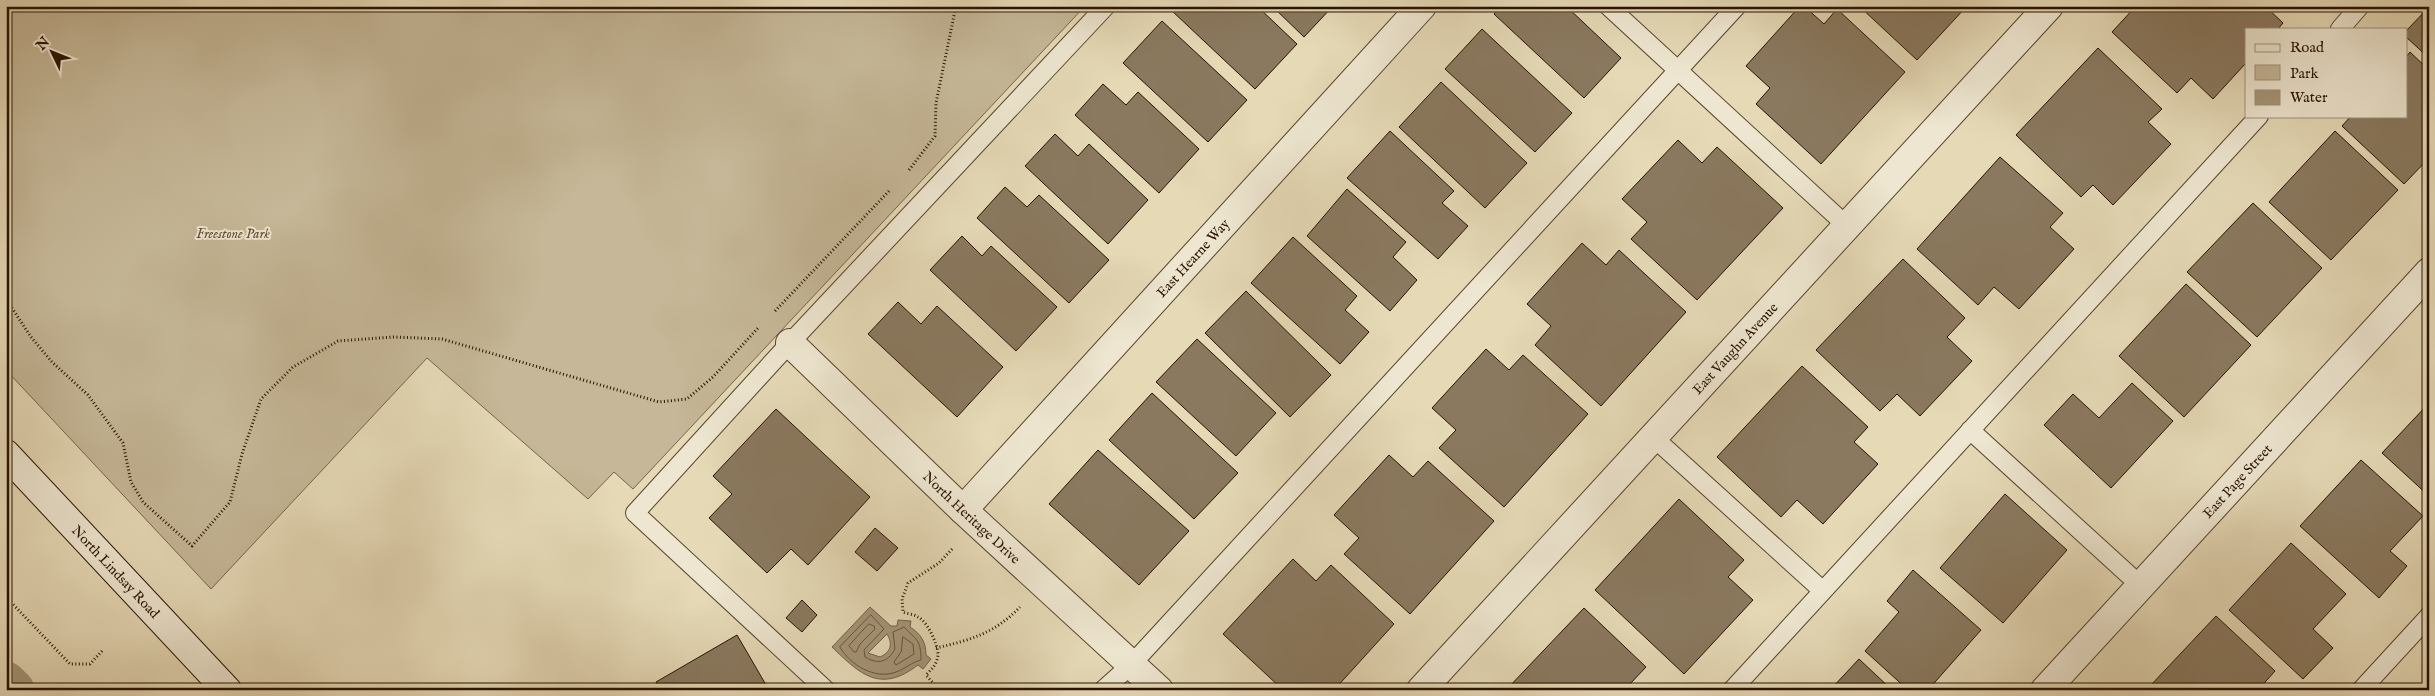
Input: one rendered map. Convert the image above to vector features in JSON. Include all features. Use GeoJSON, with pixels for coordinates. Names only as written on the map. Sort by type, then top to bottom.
{"type":"FeatureCollection","features":[{"type":"Feature","properties":{"kind":"street","name":"East Hearne Way"},"geometry":{"type":"LineString","coordinates":[[970,516],[1422,6]]}},
{"type":"Feature","properties":{"kind":"street","name":"East Vaughn Avenue"},"geometry":{"type":"LineString","coordinates":[[1421,690],[2050,6]]}},
{"type":"Feature","properties":{"kind":"street","name":"East Page Street"},"geometry":{"type":"LineString","coordinates":[[2045,690],[2429,272]]}},
{"type":"Feature","properties":{"kind":"street","name":"North Heritage Drive"},"geometry":{"type":"LineString","coordinates":[[790,343],[970,516],[1159,690]]}},
{"type":"Feature","properties":{"kind":"street","name":"North Lindsay Road"},"geometry":{"type":"LineString","coordinates":[[6,454],[227,690]]}},
{"type":"Feature","properties":{"kind":"lane"},"geometry":{"type":"LineString","coordinates":[[826,690],[635,513],[790,343],[1106,6]]}},
{"type":"Feature","properties":{"kind":"lane"},"geometry":{"type":"LineString","coordinates":[[1608,6],[1847,226]]}},
{"type":"Feature","properties":{"kind":"lane"},"geometry":{"type":"LineString","coordinates":[[1103,690],[1131,665],[1737,6]]}},
{"type":"Feature","properties":{"kind":"lane"},"geometry":{"type":"LineString","coordinates":[[2341,28],[2360,6]]}},
{"type":"Feature","properties":{"kind":"lane"},"geometry":{"type":"LineString","coordinates":[[1732,690],[2257,118]]}},
{"type":"Feature","properties":{"kind":"lane"},"geometry":{"type":"LineString","coordinates":[[1970,430],[2141,586]]}},
{"type":"Feature","properties":{"kind":"lane"},"geometry":{"type":"LineString","coordinates":[[1653,436],[1822,591]]}},
{"type":"Feature","properties":{"kind":"lane"},"geometry":{"type":"LineString","coordinates":[[2361,690],[2429,616]]}},
{"type":"Feature","properties":{"kind":"path"},"geometry":{"type":"LineString","coordinates":[[902,177],[935,136],[936,103],[956,6]]}},
{"type":"Feature","properties":{"kind":"path"},"geometry":{"type":"LineString","coordinates":[[772,314],[895,184]]}},
{"type":"Feature","properties":{"kind":"path"},"geometry":{"type":"LineString","coordinates":[[6,299],[31,338],[52,362],[88,395],[123,443],[131,482],[143,502],[192,546],[230,502],[242,454],[261,399],[293,367],[338,342],[394,337],[442,339],[659,402],[687,399],[713,377],[765,321]]}},
{"type":"Feature","properties":{"kind":"path"},"geometry":{"type":"LineString","coordinates":[[939,690],[926,675],[934,666],[938,654],[928,628],[920,617],[903,612],[902,599],[908,583],[939,563],[970,516]]}},
{"type":"Feature","properties":{"kind":"path"},"geometry":{"type":"LineString","coordinates":[[936,648],[969,641],[1005,623],[1044,584]]}},
{"type":"Feature","properties":{"kind":"path"},"geometry":{"type":"LineString","coordinates":[[6,597],[70,664],[90,664],[103,650]]}},
{"type":"Feature","properties":{"kind":"green space","name":"Freestone Park"},"geometry":{"type":"Polygon","coordinates":[[[6,6],[1085,6],[633,489],[614,472],[588,499],[427,358],[211,589],[6,370],[6,6]]]}},
{"type":"Feature","properties":{"kind":"water"},"geometry":{"type":"Polygon","coordinates":[[[870,607],[891,626],[897,626],[898,620],[911,621],[910,627],[922,639],[926,655],[931,659],[923,669],[918,665],[905,674],[881,679],[861,672],[832,647],[870,607]],[[887,634],[868,653],[880,657],[887,653],[890,647],[887,634]]]}},
{"type":"Feature","properties":{"kind":"building"},"geometry":{"type":"Polygon","coordinates":[[[1174,6],[1257,6],[1297,44],[1255,89],[1171,10],[1174,6]]]}},
{"type":"Feature","properties":{"kind":"building"},"geometry":{"type":"Polygon","coordinates":[[[1272,6],[1333,6],[1304,37],[1272,6]]]}},
{"type":"Feature","properties":{"kind":"building"},"geometry":{"type":"Polygon","coordinates":[[[1501,6],[1566,6],[1621,58],[1584,98],[1494,14],[1501,6]]]}},
{"type":"Feature","properties":{"kind":"building"},"geometry":{"type":"Polygon","coordinates":[[[1800,6],[1804,6],[1824,24],[1837,9],[1905,72],[1821,164],[1756,104],[1770,88],[1746,66],[1800,6]]]}},
{"type":"Feature","properties":{"kind":"building"},"geometry":{"type":"Polygon","coordinates":[[[1859,6],[1967,6],[1917,60],[1859,6]]]}},
{"type":"Feature","properties":{"kind":"building"},"geometry":{"type":"Polygon","coordinates":[[[2136,6],[2265,6],[2283,23],[2279,28],[2245,28],[2245,64],[2213,99],[2191,78],[2177,93],[2112,32],[2136,6]]]}},
{"type":"Feature","properties":{"kind":"building"},"geometry":{"type":"Polygon","coordinates":[[[2429,7],[2429,58],[2408,39],[2408,29],[2429,7]]]}},
{"type":"Feature","properties":{"kind":"building"},"geometry":{"type":"Polygon","coordinates":[[[1162,21],[1247,100],[1208,142],[1123,63],[1162,21]]]}},
{"type":"Feature","properties":{"kind":"building"},"geometry":{"type":"Polygon","coordinates":[[[1482,29],[1572,113],[1535,152],[1445,69],[1482,29]]]}},
{"type":"Feature","properties":{"kind":"building"},"geometry":{"type":"Polygon","coordinates":[[[2098,48],[2162,109],[2148,122],[2171,144],[2113,205],[2093,185],[2081,197],[2016,135],[2098,48]]]}},
{"type":"Feature","properties":{"kind":"building"},"geometry":{"type":"Polygon","coordinates":[[[2410,52],[2429,70],[2429,158],[2404,184],[2342,126],[2349,118],[2408,118],[2408,54],[2410,52]]]}},
{"type":"Feature","properties":{"kind":"building"},"geometry":{"type":"Polygon","coordinates":[[[1441,82],[1527,163],[1485,208],[1399,127],[1441,82]]]}},
{"type":"Feature","properties":{"kind":"building"},"geometry":{"type":"Polygon","coordinates":[[[1103,84],[1126,105],[1138,92],[1199,149],[1159,193],[1075,115],[1103,84]]]}},
{"type":"Feature","properties":{"kind":"building"},"geometry":{"type":"Polygon","coordinates":[[[1390,131],[1454,191],[1442,203],[1468,226],[1438,259],[1347,178],[1390,131]]]}},
{"type":"Feature","properties":{"kind":"building"},"geometry":{"type":"Polygon","coordinates":[[[2335,131],[2398,190],[2331,260],[2269,202],[2335,131]]]}},
{"type":"Feature","properties":{"kind":"building"},"geometry":{"type":"Polygon","coordinates":[[[1055,134],[1078,156],[1089,144],[1148,200],[1108,244],[1025,166],[1055,134]]]}},
{"type":"Feature","properties":{"kind":"building"},"geometry":{"type":"Polygon","coordinates":[[[1678,140],[1702,163],[1717,147],[1783,208],[1697,300],[1631,239],[1647,222],[1622,199],[1678,140]]]}},
{"type":"Feature","properties":{"kind":"building"},"geometry":{"type":"Polygon","coordinates":[[[2000,157],[2063,213],[2050,227],[2074,249],[2019,309],[1994,287],[1978,305],[1917,249],[2000,157]]]}},
{"type":"Feature","properties":{"kind":"building"},"geometry":{"type":"Polygon","coordinates":[[[1005,187],[1027,207],[1039,195],[1109,260],[1069,303],[977,218],[1005,187]]]}},
{"type":"Feature","properties":{"kind":"building"},"geometry":{"type":"Polygon","coordinates":[[[1347,189],[1406,242],[1393,257],[1417,280],[1390,311],[1307,236],[1347,189]]]}},
{"type":"Feature","properties":{"kind":"building"},"geometry":{"type":"Polygon","coordinates":[[[2253,203],[2322,268],[2257,337],[2187,272],[2253,203]]]}},
{"type":"Feature","properties":{"kind":"building"},"geometry":{"type":"Polygon","coordinates":[[[962,236],[982,256],[991,246],[1057,307],[1016,351],[930,270],[962,236]]]}},
{"type":"Feature","properties":{"kind":"building"},"geometry":{"type":"Polygon","coordinates":[[[1293,237],[1357,296],[1345,310],[1369,332],[1340,364],[1251,283],[1293,237]]]}},
{"type":"Feature","properties":{"kind":"building"},"geometry":{"type":"Polygon","coordinates":[[[1582,243],[1606,265],[1619,250],[1686,312],[1601,406],[1535,345],[1551,326],[1527,304],[1582,243]]]}},
{"type":"Feature","properties":{"kind":"building"},"geometry":{"type":"Polygon","coordinates":[[[1903,259],[1965,318],[1947,337],[1972,361],[1920,416],[1897,394],[1880,411],[1816,350],[1903,259]]]}},
{"type":"Feature","properties":{"kind":"building"},"geometry":{"type":"Polygon","coordinates":[[[2186,284],[2251,345],[2184,417],[2119,356],[2186,284]]]}},
{"type":"Feature","properties":{"kind":"building"},"geometry":{"type":"Polygon","coordinates":[[[1246,291],[1331,375],[1290,417],[1205,333],[1246,291]]]}},
{"type":"Feature","properties":{"kind":"building"},"geometry":{"type":"Polygon","coordinates":[[[898,302],[921,324],[937,306],[1003,367],[957,417],[868,334],[898,302]]]}},
{"type":"Feature","properties":{"kind":"building"},"geometry":{"type":"Polygon","coordinates":[[[1197,339],[1276,413],[1236,456],[1156,382],[1197,339]]]}},
{"type":"Feature","properties":{"kind":"building"},"geometry":{"type":"Polygon","coordinates":[[[1486,349],[1509,370],[1523,355],[1588,414],[1504,507],[1439,448],[1456,430],[1432,408],[1486,349]]]}},
{"type":"Feature","properties":{"kind":"building"},"geometry":{"type":"Polygon","coordinates":[[[1802,366],[1868,427],[1854,442],[1878,464],[1823,524],[1797,500],[1781,517],[1717,457],[1802,366]]]}},
{"type":"Feature","properties":{"kind":"building"},"geometry":{"type":"Polygon","coordinates":[[[2132,383],[2173,421],[2111,488],[2044,425],[2073,394],[2099,418],[2132,383]]]}},
{"type":"Feature","properties":{"kind":"building"},"geometry":{"type":"Polygon","coordinates":[[[1152,393],[1238,473],[1194,519],[1109,440],[1152,393]]]}},
{"type":"Feature","properties":{"kind":"building"},"geometry":{"type":"Polygon","coordinates":[[[2429,403],[2429,496],[2382,453],[2429,403]]]}},
{"type":"Feature","properties":{"kind":"building"},"geometry":{"type":"Polygon","coordinates":[[[776,409],[870,497],[808,565],[791,549],[767,573],[709,518],[732,494],[713,476],[776,409]]]}},
{"type":"Feature","properties":{"kind":"building"},"geometry":{"type":"Polygon","coordinates":[[[1098,450],[1189,531],[1139,585],[1049,504],[1098,450]]]}},
{"type":"Feature","properties":{"kind":"building"},"geometry":{"type":"Polygon","coordinates":[[[1389,455],[1413,477],[1428,461],[1494,521],[1410,614],[1344,554],[1359,538],[1334,515],[1389,455]]]}},
{"type":"Feature","properties":{"kind":"building"},"geometry":{"type":"Polygon","coordinates":[[[2361,460],[2423,516],[2390,551],[2407,566],[2379,598],[2300,526],[2361,460]]]}},
{"type":"Feature","properties":{"kind":"building"},"geometry":{"type":"Polygon","coordinates":[[[2005,494],[2067,550],[2003,623],[1940,568],[2005,494]]]}},
{"type":"Feature","properties":{"kind":"building"},"geometry":{"type":"Polygon","coordinates":[[[1679,499],[1744,560],[1728,577],[1753,600],[1684,674],[1595,590],[1679,499]]]}},
{"type":"Feature","properties":{"kind":"building"},"geometry":{"type":"Polygon","coordinates":[[[875,528],[898,548],[877,571],[855,552],[875,528]]]}},
{"type":"Feature","properties":{"kind":"building"},"geometry":{"type":"Polygon","coordinates":[[[2291,543],[2346,594],[2313,629],[2333,648],[2303,679],[2229,610],[2291,543]]]}},
{"type":"Feature","properties":{"kind":"building"},"geometry":{"type":"Polygon","coordinates":[[[1293,559],[1316,581],[1331,565],[1394,624],[1334,690],[1283,690],[1223,634],[1293,559]]]}},
{"type":"Feature","properties":{"kind":"building"},"geometry":{"type":"Polygon","coordinates":[[[1913,570],[1981,630],[1928,690],[1908,690],[1865,651],[1899,612],[1887,601],[1913,570]]]}},
{"type":"Feature","properties":{"kind":"building"},"geometry":{"type":"Polygon","coordinates":[[[802,600],[817,615],[802,632],[786,618],[802,600]]]}},
{"type":"Feature","properties":{"kind":"building"},"geometry":{"type":"Polygon","coordinates":[[[1584,608],[1646,667],[1629,685],[1634,690],[1506,690],[1584,608]]]}},
{"type":"Feature","properties":{"kind":"building"},"geometry":{"type":"Polygon","coordinates":[[[2216,616],[2275,671],[2258,690],[2154,690],[2150,686],[2216,616]]]}},
{"type":"Feature","properties":{"kind":"building"},"geometry":{"type":"Polygon","coordinates":[[[737,635],[769,690],[660,690],[656,682],[737,635]]]}},
{"type":"Feature","properties":{"kind":"building"},"geometry":{"type":"Polygon","coordinates":[[[1859,659],[1892,690],[1830,690],[1859,659]]]}},
{"type":"Feature","properties":{"kind":"waterway"},"geometry":{"type":"LineString","coordinates":[[6,682],[14,690]]}}]}
